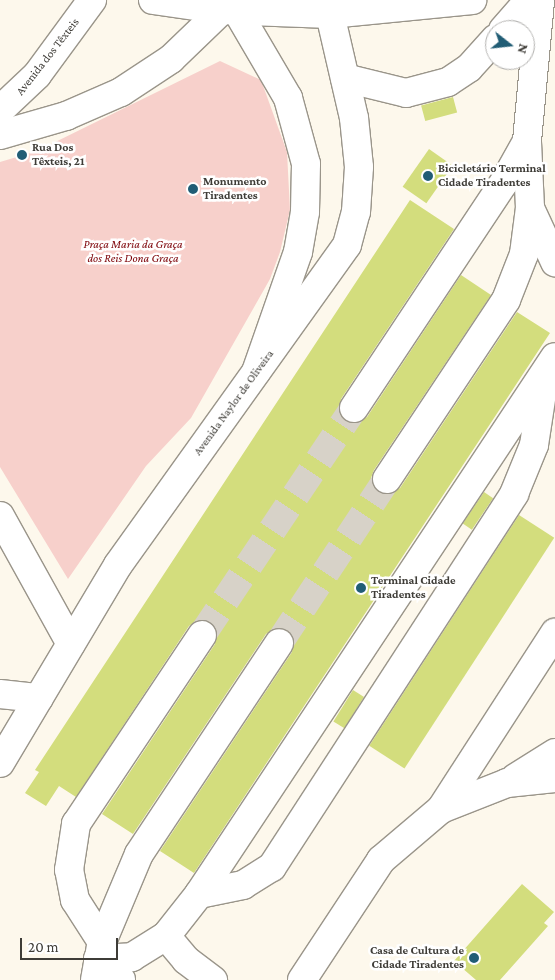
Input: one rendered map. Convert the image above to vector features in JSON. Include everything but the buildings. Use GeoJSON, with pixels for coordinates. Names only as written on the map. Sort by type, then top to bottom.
{"type":"FeatureCollection","features":[{"type":"Feature","properties":{"kind":"main road","name":"Avenida dos Têxteis"},"geometry":{"type":"LineString","coordinates":[[0,110],[37,75],[92,0]]}},
{"type":"Feature","properties":{"kind":"main road"},"geometry":{"type":"LineString","coordinates":[[153,0],[230,10],[472,0]]}},
{"type":"Feature","properties":{"kind":"main road"},"geometry":{"type":"LineString","coordinates":[[512,20],[529,0]]}},
{"type":"Feature","properties":{"kind":"main road"},"geometry":{"type":"LineString","coordinates":[[387,479],[506,300],[524,254],[530,208],[526,141],[540,0]]}},
{"type":"Feature","properties":{"kind":"main road","name":"Avenida Naylor de Oliveira"},"geometry":{"type":"LineString","coordinates":[[0,762],[118,565],[347,245],[356,212],[359,167],[331,7]]}},
{"type":"Feature","properties":{"kind":"main road"},"geometry":{"type":"LineString","coordinates":[[0,135],[66,116],[121,92],[171,59],[230,10]]}},
{"type":"Feature","properties":{"kind":"main road"},"geometry":{"type":"LineString","coordinates":[[230,10],[288,98],[306,164],[305,212],[298,252],[256,372]]}},
{"type":"Feature","properties":{"kind":"main road"},"geometry":{"type":"LineString","coordinates":[[344,78],[406,93],[448,82],[469,68],[485,50]]}},
{"type":"Feature","properties":{"kind":"main road"},"geometry":{"type":"LineString","coordinates":[[354,408],[504,184],[526,141]]}},
{"type":"Feature","properties":{"kind":"main road"},"geometry":{"type":"LineString","coordinates":[[530,208],[555,262]]}},
{"type":"Feature","properties":{"kind":"main road"},"geometry":{"type":"LineString","coordinates":[[199,894],[243,885],[278,859],[514,494],[534,446],[550,364]]}},
{"type":"Feature","properties":{"kind":"main road"},"geometry":{"type":"LineString","coordinates":[[98,960],[132,957],[166,936],[199,894],[550,364]]}},
{"type":"Feature","properties":{"kind":"main road"},"geometry":{"type":"LineString","coordinates":[[0,516],[71,644]]}},
{"type":"Feature","properties":{"kind":"main road"},"geometry":{"type":"LineString","coordinates":[[302,980],[381,860],[440,809],[555,633]]}},
{"type":"Feature","properties":{"kind":"main road"},"geometry":{"type":"LineString","coordinates":[[121,980],[98,960],[75,900],[69,870],[76,824],[202,635]]}},
{"type":"Feature","properties":{"kind":"main road"},"geometry":{"type":"LineString","coordinates":[[98,960],[139,854],[279,643]]}},
{"type":"Feature","properties":{"kind":"main road"},"geometry":{"type":"LineString","coordinates":[[0,694],[39,698]]}},
{"type":"Feature","properties":{"kind":"main road"},"geometry":{"type":"LineString","coordinates":[[440,809],[507,782],[555,753]]}},
{"type":"Feature","properties":{"kind":"main road"},"geometry":{"type":"LineString","coordinates":[[507,782],[555,778]]}},
{"type":"Feature","properties":{"kind":"main road"},"geometry":{"type":"LineString","coordinates":[[166,936],[186,960],[213,980]]}},
{"type":"Feature","properties":{"kind":"green space","name":"Praça Maria da Graça dos Reis Dona Graça"},"geometry":{"type":"Polygon","coordinates":[[[220,61],[261,80],[287,152],[290,210],[280,252],[270,279],[191,418],[146,466],[68,579],[0,467],[0,162],[37,151],[220,61]]]}},
{"type":"Feature","properties":{"kind":"tunnel"},"geometry":{"type":"LineString","coordinates":[[202,635],[354,408]]}},
{"type":"Feature","properties":{"kind":"tunnel"},"geometry":{"type":"LineString","coordinates":[[279,643],[387,479]]}},
{"type":"Feature","properties":{"kind":"place","name":"Rua Dos Têxteis, 21"},"geometry":{"type":"Point","coordinates":[22,155]}},
{"type":"Feature","properties":{"kind":"place","name":"Bicicletário Terminal Cidade Tiradentes"},"geometry":{"type":"Point","coordinates":[428,176]}},
{"type":"Feature","properties":{"kind":"place","name":"Monumento Tiradentes"},"geometry":{"type":"Point","coordinates":[193,189]}},
{"type":"Feature","properties":{"kind":"place","name":"Terminal Cidade Tiradentes"},"geometry":{"type":"Point","coordinates":[361,588]}},
{"type":"Feature","properties":{"kind":"place","name":"Casa de Cultura de Cidade Tiradentes"},"geometry":{"type":"Point","coordinates":[474,958]}}]}
